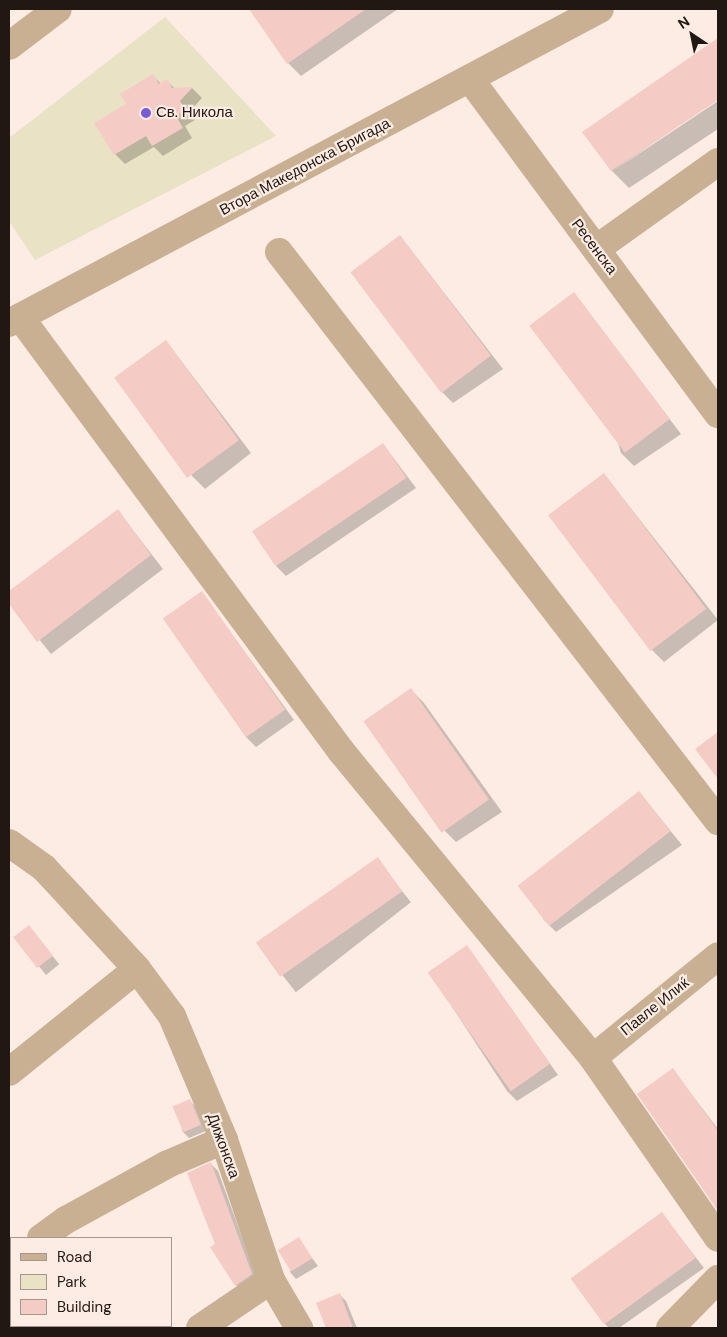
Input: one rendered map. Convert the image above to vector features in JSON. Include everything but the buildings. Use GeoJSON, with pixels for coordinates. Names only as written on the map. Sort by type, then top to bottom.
{"type":"FeatureCollection","features":[{"type":"Feature","properties":{"kind":"street"},"geometry":{"type":"LineString","coordinates":[[9,46],[58,9]]}},
{"type":"Feature","properties":{"kind":"street","name":"Втора Македонска Бригада"},"geometry":{"type":"LineString","coordinates":[[14,320],[600,9]]}},
{"type":"Feature","properties":{"kind":"street","name":"Ресенска"},"geometry":{"type":"LineString","coordinates":[[470,79],[718,414]]}},
{"type":"Feature","properties":{"kind":"street"},"geometry":{"type":"LineString","coordinates":[[596,249],[718,162]]}},
{"type":"Feature","properties":{"kind":"street"},"geometry":{"type":"LineString","coordinates":[[279,252],[718,821]]}},
{"type":"Feature","properties":{"kind":"street"},"geometry":{"type":"LineString","coordinates":[[14,320],[341,750],[592,1058],[718,1238]]}},
{"type":"Feature","properties":{"kind":"street","name":"Дижонска"},"geometry":{"type":"LineString","coordinates":[[9,843],[44,868],[137,969],[172,1016],[224,1140],[271,1280],[299,1328]]}},
{"type":"Feature","properties":{"kind":"street","name":"Павле Илиќ"},"geometry":{"type":"LineString","coordinates":[[592,1058],[718,956]]}},
{"type":"Feature","properties":{"kind":"street"},"geometry":{"type":"LineString","coordinates":[[9,1072],[137,969]]}},
{"type":"Feature","properties":{"kind":"street"},"geometry":{"type":"LineString","coordinates":[[42,1237],[66,1220],[168,1164],[224,1140]]}},
{"type":"Feature","properties":{"kind":"street"},"geometry":{"type":"LineString","coordinates":[[200,1328],[271,1280]]}},
{"type":"Feature","properties":{"kind":"street"},"geometry":{"type":"LineString","coordinates":[[670,1328],[718,1280]]}},
{"type":"Feature","properties":{"kind":"green space"},"geometry":{"type":"Polygon","coordinates":[[[165,17],[276,136],[35,260],[9,221],[9,138],[165,17]]]}},
{"type":"Feature","properties":{"kind":"place","name":"Св. Никола"},"geometry":{"type":"Point","coordinates":[146,113]}}]}
